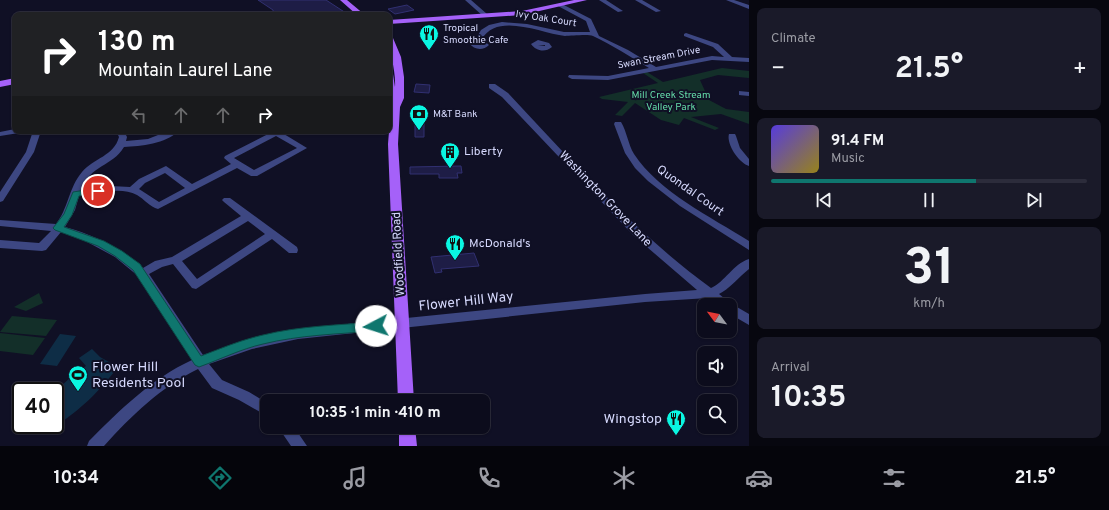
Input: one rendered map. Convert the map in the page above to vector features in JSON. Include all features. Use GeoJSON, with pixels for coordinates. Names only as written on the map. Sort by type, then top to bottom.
{"type":"FeatureCollection","features":[{"type":"Feature","properties":{"kind":"main road"},"geometry":{"type":"LineString","coordinates":[[343,0],[361,12]]}},
{"type":"Feature","properties":{"kind":"main road"},"geometry":{"type":"LineString","coordinates":[[352,0],[362,12]]}},
{"type":"Feature","properties":{"kind":"main road"},"geometry":{"type":"LineString","coordinates":[[392,20],[474,18],[523,12],[584,0]]}},
{"type":"Feature","properties":{"kind":"main road"},"geometry":{"type":"LineString","coordinates":[[392,20],[523,12]]}},
{"type":"Feature","properties":{"kind":"main road"},"geometry":{"type":"LineString","coordinates":[[392,27],[404,21]]}},
{"type":"Feature","properties":{"kind":"main road","name":"Woodfield Road"},"geometry":{"type":"LineString","coordinates":[[392,45],[397,57],[399,71],[400,98],[395,107]]}},
{"type":"Feature","properties":{"kind":"main road"},"geometry":{"type":"LineString","coordinates":[[0,84],[12,82]]}},
{"type":"Feature","properties":{"kind":"main road","name":"Woodfield Road"},"geometry":{"type":"LineString","coordinates":[[392,97],[395,107],[393,144],[406,394]]}},
{"type":"Feature","properties":{"kind":"main road"},"geometry":{"type":"LineString","coordinates":[[407,434],[408,446]]}},
{"type":"Feature","properties":{"kind":"street"},"geometry":{"type":"LineString","coordinates":[[468,0],[485,15]]}},
{"type":"Feature","properties":{"kind":"street"},"geometry":{"type":"LineString","coordinates":[[602,0],[620,10]]}},
{"type":"Feature","properties":{"kind":"street"},"geometry":{"type":"LineString","coordinates":[[638,0],[658,11]]}},
{"type":"Feature","properties":{"kind":"street"},"geometry":{"type":"LineString","coordinates":[[729,0],[749,7]]}},
{"type":"Feature","properties":{"kind":"street"},"geometry":{"type":"LineString","coordinates":[[560,5],[588,20],[594,34],[601,40],[626,50],[655,69]]}},
{"type":"Feature","properties":{"kind":"street","name":"Ivy Oak Court"},"geometry":{"type":"LineString","coordinates":[[478,41],[481,35],[490,27],[505,23],[552,32],[594,34]]}},
{"type":"Feature","properties":{"kind":"street"},"geometry":{"type":"LineString","coordinates":[[543,42],[552,32]]}},
{"type":"Feature","properties":{"kind":"street"},"geometry":{"type":"LineString","coordinates":[[686,35],[716,45],[725,51],[729,58]]}},
{"type":"Feature","properties":{"kind":"street","name":"Swan Stream Drive"},"geometry":{"type":"LineString","coordinates":[[572,77],[608,78],[699,60],[729,58],[749,60]]}},
{"type":"Feature","properties":{"kind":"street","name":"Washington Grove Lane"},"geometry":{"type":"LineString","coordinates":[[492,86],[505,95],[648,243],[715,298]]}},
{"type":"Feature","properties":{"kind":"street","name":"Quondal Court"},"geometry":{"type":"LineString","coordinates":[[618,124],[628,152],[648,177],[664,190],[749,246]]}},
{"type":"Feature","properties":{"kind":"street"},"geometry":{"type":"LineString","coordinates":[[0,134],[12,132]]}},
{"type":"Feature","properties":{"kind":"street"},"geometry":{"type":"LineString","coordinates":[[0,199],[30,152],[36,134]]}},
{"type":"Feature","properties":{"kind":"street"},"geometry":{"type":"LineString","coordinates":[[0,244],[42,247],[68,215],[81,179],[86,172],[113,154],[122,144],[123,137],[122,134]]}},
{"type":"Feature","properties":{"kind":"street"},"geometry":{"type":"LineString","coordinates":[[122,144],[149,143],[162,139],[170,134]]}},
{"type":"Feature","properties":{"kind":"street"},"geometry":{"type":"LineString","coordinates":[[274,134],[228,158],[254,174],[302,148],[278,134]]}},
{"type":"Feature","properties":{"kind":"street"},"geometry":{"type":"LineString","coordinates":[[732,136],[734,146],[739,155],[749,163]]}},
{"type":"Feature","properties":{"kind":"street"},"geometry":{"type":"LineString","coordinates":[[76,194],[109,190],[132,190],[144,195],[158,206],[237,164]]}},
{"type":"Feature","properties":{"kind":"street"},"geometry":{"type":"LineString","coordinates":[[132,190],[142,181],[166,169],[192,188]]}},
{"type":"Feature","properties":{"kind":"street"},"geometry":{"type":"LineString","coordinates":[[227,200],[293,250]]}},
{"type":"Feature","properties":{"kind":"street"},"geometry":{"type":"LineString","coordinates":[[142,273],[159,264],[175,260],[248,216]]}},
{"type":"Feature","properties":{"kind":"street"},"geometry":{"type":"LineString","coordinates":[[0,223],[58,228],[82,235],[119,254],[142,273],[199,362],[217,384],[244,396],[260,406]]}},
{"type":"Feature","properties":{"kind":"street"},"geometry":{"type":"LineString","coordinates":[[175,260],[196,285],[272,234]]}},
{"type":"Feature","properties":{"kind":"street"},"geometry":{"type":"LineString","coordinates":[[709,294],[720,289],[733,275],[749,263]]}},
{"type":"Feature","properties":{"kind":"street","name":"Flower Hill Way"},"geometry":{"type":"LineString","coordinates":[[94,446],[131,408],[170,379],[199,362],[238,346],[264,339],[298,334],[645,298],[709,294]]}},
{"type":"Feature","properties":{"kind":"street"},"geometry":{"type":"LineString","coordinates":[[737,312],[749,320]]}},
{"type":"Feature","properties":{"kind":"street"},"geometry":{"type":"LineString","coordinates":[[291,434],[300,446]]}},
{"type":"Feature","properties":{"kind":"green space","name":"Mill Creek Stream Valley Park"},"geometry":{"type":"Polygon","coordinates":[[[722,68],[749,71],[749,78],[718,75],[700,80],[709,100],[726,109],[749,112],[749,124],[721,114],[691,117],[719,128],[715,130],[684,118],[679,125],[661,120],[635,103],[622,116],[615,115],[628,102],[602,99],[599,97],[658,83],[643,73],[647,72],[663,82],[722,68]]]}},
{"type":"Feature","properties":{"kind":"green space"},"geometry":{"type":"Polygon","coordinates":[[[39,293],[43,303],[26,311],[14,307],[39,293]]]}},
{"type":"Feature","properties":{"kind":"green space"},"geometry":{"type":"Polygon","coordinates":[[[12,316],[57,320],[46,336],[0,332],[12,316]]]}},
{"type":"Feature","properties":{"kind":"green space"},"geometry":{"type":"Polygon","coordinates":[[[0,333],[45,338],[33,355],[0,351],[0,333]]]}},
{"type":"Feature","properties":{"kind":"water"},"geometry":{"type":"Polygon","coordinates":[[[60,334],[76,336],[57,366],[40,364],[60,334]]]}},
{"type":"Feature","properties":{"kind":"water"},"geometry":{"type":"Polygon","coordinates":[[[92,349],[100,357],[118,367],[96,393],[64,420],[64,383],[86,366],[79,358],[92,349]]]}},
{"type":"Feature","properties":{"kind":"building"},"geometry":{"type":"Polygon","coordinates":[[[258,0],[326,0],[344,12],[273,12],[273,10],[258,0]]]}},
{"type":"Feature","properties":{"kind":"building"},"geometry":{"type":"Polygon","coordinates":[[[407,5],[414,10],[395,14],[388,9],[407,5]]]}},
{"type":"Feature","properties":{"kind":"building"},"geometry":{"type":"Polygon","coordinates":[[[416,84],[430,85],[429,93],[414,92],[416,84]]]}},
{"type":"Feature","properties":{"kind":"building","name":"M&T Bank"},"geometry":{"type":"Polygon","coordinates":[[[415,124],[424,124],[424,137],[415,137],[415,124]]]}},
{"type":"Feature","properties":{"kind":"building"},"geometry":{"type":"Polygon","coordinates":[[[461,166],[462,173],[457,173],[458,178],[439,178],[439,174],[410,174],[410,167],[461,166]]]}},
{"type":"Feature","properties":{"kind":"building","name":"McDonald's"},"geometry":{"type":"Polygon","coordinates":[[[474,253],[479,266],[441,269],[442,272],[435,273],[431,257],[474,253]]]}},
{"type":"Feature","properties":{"kind":"place","name":"Tropical Smoothie Cafe"},"geometry":{"type":"Point","coordinates":[429,51]}},
{"type":"Feature","properties":{"kind":"place","name":"M&T Bank"},"geometry":{"type":"Point","coordinates":[419,131]}},
{"type":"Feature","properties":{"kind":"place","name":"Liberty"},"geometry":{"type":"Point","coordinates":[450,169]}},
{"type":"Feature","properties":{"kind":"place","name":"McDonald's"},"geometry":{"type":"Point","coordinates":[455,261]}},
{"type":"Feature","properties":{"kind":"place","name":"Flower Hill Residents Pool"},"geometry":{"type":"Point","coordinates":[78,392]}},
{"type":"Feature","properties":{"kind":"place","name":"Wingstop"},"geometry":{"type":"Point","coordinates":[676,436]}},
{"type":"Feature","properties":{"kind":"route"},"geometry":{"type":"LineString","coordinates":[[98,191],[76,194],[68,215],[58,228],[82,235],[101,244],[119,254],[137,267],[199,362],[238,346],[264,339],[376,326]]}}]}
